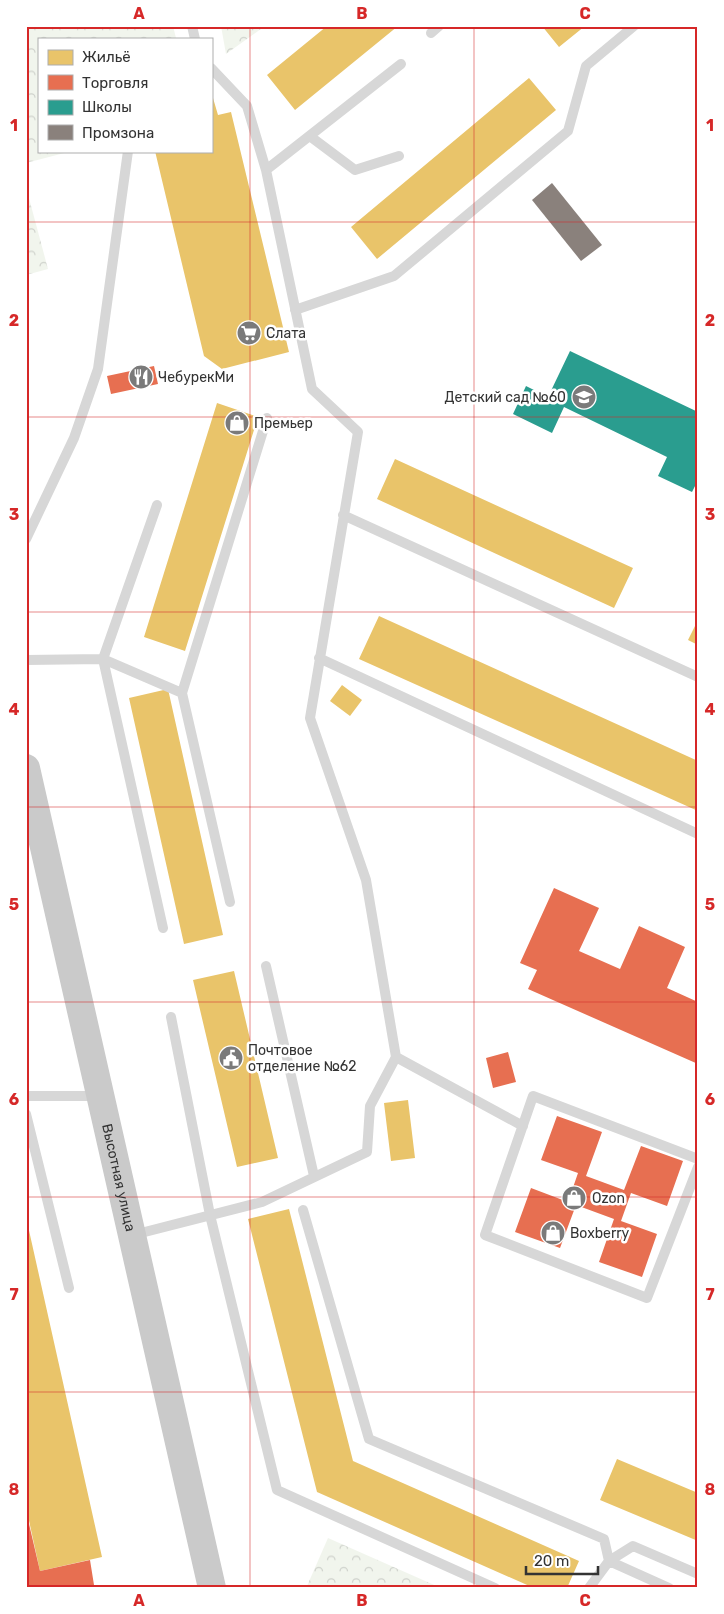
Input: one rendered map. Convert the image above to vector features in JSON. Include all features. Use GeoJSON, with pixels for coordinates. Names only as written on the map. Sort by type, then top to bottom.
{"type":"FeatureCollection","features":[{"type":"Feature","properties":{"kind":"main road","name":"Высотная улица"},"geometry":{"type":"LineString","coordinates":[[26,769],[212,1588]]}},
{"type":"Feature","properties":{"kind":"lane"},"geometry":{"type":"LineString","coordinates":[[295,310],[394,276],[568,131],[586,66],[634,26]]}},
{"type":"Feature","properties":{"kind":"lane"},"geometry":{"type":"LineString","coordinates":[[266,170],[401,64]]}},
{"type":"Feature","properties":{"kind":"lane"},"geometry":{"type":"LineString","coordinates":[[132,1235],[262,1202],[367,1152],[370,1106],[396,1057],[366,880],[310,718],[358,432],[312,389],[266,170],[247,106],[212,69]]}},
{"type":"Feature","properties":{"kind":"lane"},"geometry":{"type":"LineString","coordinates":[[311,136],[356,170],[399,156]]}},
{"type":"Feature","properties":{"kind":"lane"},"geometry":{"type":"LineString","coordinates":[[26,539],[74,438],[98,369],[128,152]]}},
{"type":"Feature","properties":{"kind":"lane"},"geometry":{"type":"LineString","coordinates":[[230,902],[182,693],[267,418]]}},
{"type":"Feature","properties":{"kind":"lane"},"geometry":{"type":"LineString","coordinates":[[157,505],[103,658],[163,928]]}},
{"type":"Feature","properties":{"kind":"lane"},"geometry":{"type":"LineString","coordinates":[[343,515],[698,677]]}},
{"type":"Feature","properties":{"kind":"lane"},"geometry":{"type":"LineString","coordinates":[[26,660],[103,658],[182,693]]}},
{"type":"Feature","properties":{"kind":"lane"},"geometry":{"type":"LineString","coordinates":[[320,658],[698,834]]}},
{"type":"Feature","properties":{"kind":"lane"},"geometry":{"type":"LineString","coordinates":[[266,966],[314,1176]]}},
{"type":"Feature","properties":{"kind":"lane"},"geometry":{"type":"LineString","coordinates":[[171,1017],[210,1215],[277,1490],[495,1588]]}},
{"type":"Feature","properties":{"kind":"lane"},"geometry":{"type":"LineString","coordinates":[[396,1057],[523,1126]]}},
{"type":"Feature","properties":{"kind":"lane"},"geometry":{"type":"LineString","coordinates":[[26,1096],[101,1096]]}},
{"type":"Feature","properties":{"kind":"lane"},"geometry":{"type":"LineString","coordinates":[[698,1158],[533,1096],[485,1236],[647,1298],[698,1167]]}},
{"type":"Feature","properties":{"kind":"lane"},"geometry":{"type":"LineString","coordinates":[[26,1114],[69,1288]]}},
{"type":"Feature","properties":{"kind":"lane"},"geometry":{"type":"LineString","coordinates":[[303,1210],[369,1439],[604,1540],[609,1561]]}},
{"type":"Feature","properties":{"kind":"lane"},"geometry":{"type":"LineString","coordinates":[[589,1588],[609,1561],[633,1546],[698,1574]]}},
{"type":"Feature","properties":{"kind":"lane"},"geometry":{"type":"LineString","coordinates":[[609,1561],[668,1588]]}},
{"type":"Feature","properties":{"kind":"green space"},"geometry":{"type":"Polygon","coordinates":[[[26,26],[173,26],[176,38],[38,38],[38,152],[68,152],[26,163],[26,26]]]}},
{"type":"Feature","properties":{"kind":"green space"},"geometry":{"type":"Polygon","coordinates":[[[221,26],[265,26],[226,54],[221,26]]]}},
{"type":"Feature","properties":{"kind":"green space"},"geometry":{"type":"Polygon","coordinates":[[[26,187],[48,269],[26,275],[26,187]]]}},
{"type":"Feature","properties":{"kind":"green space"},"geometry":{"type":"Polygon","coordinates":[[[328,1538],[441,1588],[311,1588],[307,1586],[328,1538]]]}},
{"type":"Feature","properties":{"kind":"building: Жильё"},"geometry":{"type":"Polygon","coordinates":[[[327,26],[398,26],[295,110],[267,75],[327,26]]]}},
{"type":"Feature","properties":{"kind":"building: Жильё"},"geometry":{"type":"Polygon","coordinates":[[[542,26],[585,26],[559,47],[542,26]]]}},
{"type":"Feature","properties":{"kind":"building: Жильё"},"geometry":{"type":"Polygon","coordinates":[[[529,78],[556,110],[377,259],[351,227],[529,78]]]}},
{"type":"Feature","properties":{"kind":"building: Жильё"},"geometry":{"type":"Polygon","coordinates":[[[213,98],[218,115],[231,112],[289,352],[222,369],[204,356],[155,152],[212,152],[213,98]]]}},
{"type":"Feature","properties":{"kind":"building: Жильё"},"geometry":{"type":"Polygon","coordinates":[[[217,403],[258,417],[185,651],[144,637],[217,403]]]}},
{"type":"Feature","properties":{"kind":"building: Жильё"},"geometry":{"type":"Polygon","coordinates":[[[395,459],[633,568],[614,608],[377,499],[395,459]]]}},
{"type":"Feature","properties":{"kind":"building: Жильё"},"geometry":{"type":"Polygon","coordinates":[[[379,616],[698,761],[698,811],[359,659],[379,616]]]}},
{"type":"Feature","properties":{"kind":"building: Жильё"},"geometry":{"type":"Polygon","coordinates":[[[698,620],[698,645],[688,640],[698,620]]]}},
{"type":"Feature","properties":{"kind":"building: Жильё"},"geometry":{"type":"Polygon","coordinates":[[[342,685],[362,700],[350,716],[330,701],[342,685]]]}},
{"type":"Feature","properties":{"kind":"building: Жильё"},"geometry":{"type":"Polygon","coordinates":[[[168,689],[223,935],[184,944],[129,698],[168,689]]]}},
{"type":"Feature","properties":{"kind":"building: Жильё"},"geometry":{"type":"Polygon","coordinates":[[[234,971],[278,1158],[237,1167],[193,980],[234,971]]]}},
{"type":"Feature","properties":{"kind":"building: Жильё"},"geometry":{"type":"Polygon","coordinates":[[[408,1100],[415,1158],[391,1161],[384,1103],[408,1100]]]}},
{"type":"Feature","properties":{"kind":"building: Жильё"},"geometry":{"type":"Polygon","coordinates":[[[289,1209],[353,1461],[579,1561],[567,1588],[534,1588],[317,1492],[248,1219],[289,1209]]]}},
{"type":"Feature","properties":{"kind":"building: Жильё"},"geometry":{"type":"Polygon","coordinates":[[[26,1217],[102,1557],[40,1571],[26,1507],[26,1217]]]}},
{"type":"Feature","properties":{"kind":"building: Жильё"},"geometry":{"type":"Polygon","coordinates":[[[617,1459],[698,1493],[698,1541],[600,1500],[617,1459]]]}},
{"type":"Feature","properties":{"kind":"building: Торговля"},"geometry":{"type":"Polygon","coordinates":[[[154,366],[158,384],[111,394],[107,376],[154,366]]]}},
{"type":"Feature","properties":{"kind":"building: Торговля"},"geometry":{"type":"Polygon","coordinates":[[[554,888],[599,908],[579,951],[620,969],[639,926],[685,947],[667,988],[698,1002],[698,1064],[528,989],[537,970],[520,963],[554,888]]]}},
{"type":"Feature","properties":{"kind":"building: Торговля"},"geometry":{"type":"Polygon","coordinates":[[[508,1052],[516,1082],[493,1088],[486,1058],[508,1052]]]}},
{"type":"Feature","properties":{"kind":"building: Торговля"},"geometry":{"type":"Polygon","coordinates":[[[557,1116],[602,1132],[586,1176],[624,1190],[641,1146],[683,1161],[667,1206],[631,1193],[621,1221],[657,1234],[642,1277],[599,1262],[614,1219],[576,1205],[560,1248],[515,1232],[531,1188],[568,1202],[578,1173],[541,1160],[557,1116]]]}},
{"type":"Feature","properties":{"kind":"building: Торговля"},"geometry":{"type":"Polygon","coordinates":[[[26,1511],[40,1571],[90,1560],[94,1585],[81,1588],[26,1588],[26,1511]]]}},
{"type":"Feature","properties":{"kind":"building: Школы"},"geometry":{"type":"Polygon","coordinates":[[[570,351],[698,412],[698,451],[695,458],[698,459],[698,480],[692,492],[658,476],[667,457],[564,407],[552,433],[513,414],[526,386],[548,397],[570,351]]]}},
{"type":"Feature","properties":{"kind":"building: Промзона"},"geometry":{"type":"Polygon","coordinates":[[[552,183],[602,245],[581,261],[532,200],[552,183]]]}},
{"type":"Feature","properties":{"kind":"place","name":"Слата"},"geometry":{"type":"Point","coordinates":[249,333]}},
{"type":"Feature","properties":{"kind":"place","name":"ЧебурекМи"},"geometry":{"type":"Point","coordinates":[141,377]}},
{"type":"Feature","properties":{"kind":"place","name":"Детский сад №60"},"geometry":{"type":"Point","coordinates":[584,397]}},
{"type":"Feature","properties":{"kind":"place","name":"Премьер"},"geometry":{"type":"Point","coordinates":[237,423]}},
{"type":"Feature","properties":{"kind":"place","name":"Почтовое отделение №62"},"geometry":{"type":"Point","coordinates":[231,1058]}},
{"type":"Feature","properties":{"kind":"place","name":"Ozon"},"geometry":{"type":"Point","coordinates":[574,1198]}},
{"type":"Feature","properties":{"kind":"place","name":"Boxberry"},"geometry":{"type":"Point","coordinates":[553,1233]}}]}
